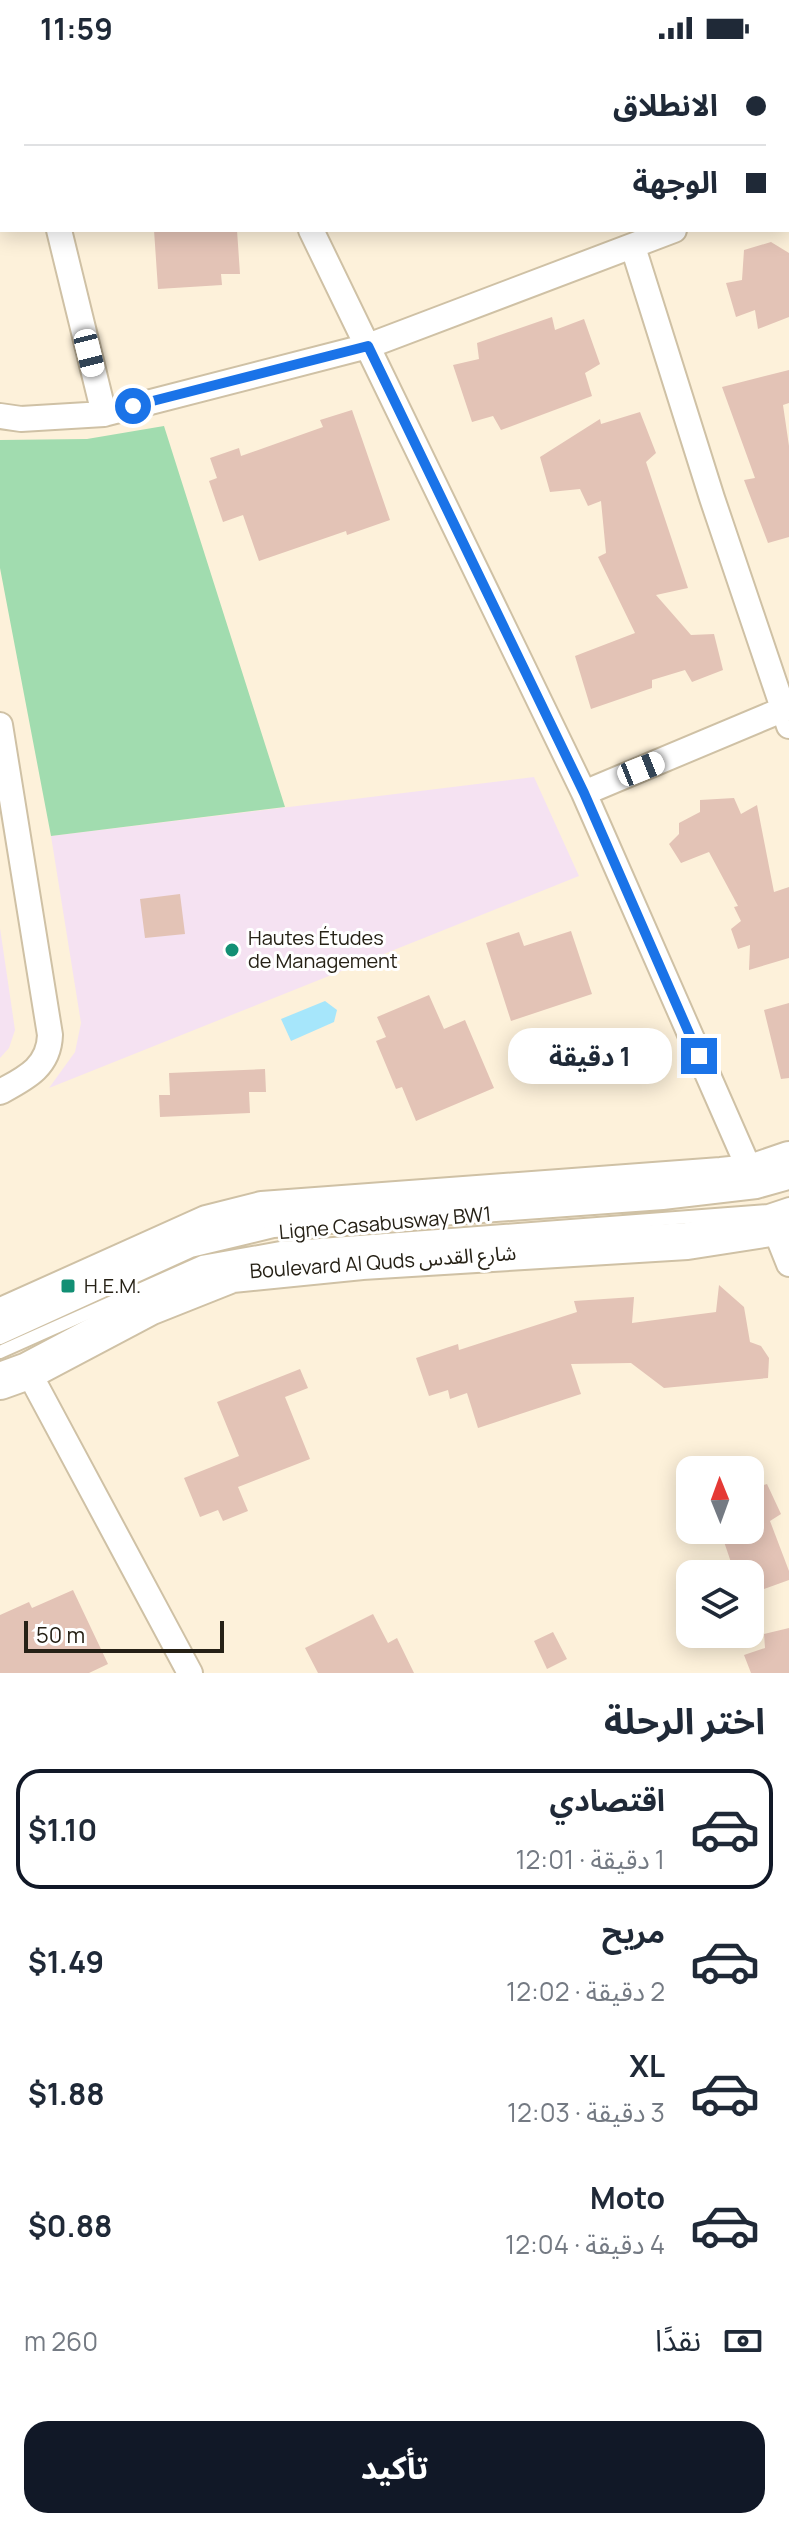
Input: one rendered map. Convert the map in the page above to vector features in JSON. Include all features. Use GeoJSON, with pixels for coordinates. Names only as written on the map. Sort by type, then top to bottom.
{"type":"FeatureCollection","features":[{"type":"Feature","properties":{"kind":"main road"},"geometry":{"type":"LineString","coordinates":[[0,1317],[207,1224],[262,1210],[751,1173],[789,1160]]}},
{"type":"Feature","properties":{"kind":"main road","name":"Boulevard Al Quds شارع القدس"},"geometry":{"type":"LineString","coordinates":[[9,1368],[175,1295],[232,1274],[362,1261],[687,1241],[784,1219]]}},
{"type":"Feature","properties":{"kind":"street"},"geometry":{"type":"LineString","coordinates":[[59,232],[104,414]]}},
{"type":"Feature","properties":{"kind":"street"},"geometry":{"type":"LineString","coordinates":[[312,232],[584,793],[751,1173]]}},
{"type":"Feature","properties":{"kind":"street"},"geometry":{"type":"LineString","coordinates":[[0,416],[21,419],[104,414],[368,346],[669,232]]}},
{"type":"Feature","properties":{"kind":"street"},"geometry":{"type":"LineString","coordinates":[[584,793],[787,714],[712,498],[633,247]]}},
{"type":"Feature","properties":{"kind":"street"},"geometry":{"type":"LineString","coordinates":[[0,725],[50,1035],[50,1052],[43,1065],[0,1092]]}},
{"type":"Feature","properties":{"kind":"street"},"geometry":{"type":"LineString","coordinates":[[784,1219],[789,1264]]}},
{"type":"Feature","properties":{"kind":"street"},"geometry":{"type":"LineString","coordinates":[[9,1368],[190,1673]]}},
{"type":"Feature","properties":{"kind":"lane","name":"Ligne Casabusway BW1"},"geometry":{"type":"LineString","coordinates":[[0,1338],[191,1251],[274,1231],[663,1203],[757,1192],[789,1183]]}},
{"type":"Feature","properties":{"kind":"shaded area","name":"Hautes Études de Management"},"geometry":{"type":"Polygon","coordinates":[[[534,777],[579,876],[49,1088],[75,1052],[81,1023],[51,836],[534,777]]]}},
{"type":"Feature","properties":{"kind":"shaded area"},"geometry":{"type":"Polygon","coordinates":[[[0,928],[15,1030],[9,1048],[0,1058],[0,928]]]}},
{"type":"Feature","properties":{"kind":"green space"},"geometry":{"type":"Polygon","coordinates":[[[164,426],[285,807],[51,836],[0,568],[0,440],[87,439],[164,426]]]}},
{"type":"Feature","properties":{"kind":"water"},"geometry":{"type":"Polygon","coordinates":[[[325,1001],[337,1010],[334,1022],[291,1041],[281,1019],[325,1001]]]}},
{"type":"Feature","properties":{"kind":"building"},"geometry":{"type":"Polygon","coordinates":[[[154,232],[237,232],[240,274],[221,274],[222,285],[158,289],[154,232]]]}},
{"type":"Feature","properties":{"kind":"building"},"geometry":{"type":"Polygon","coordinates":[[[771,242],[789,253],[789,317],[758,329],[755,310],[736,317],[726,283],[742,280],[744,250],[771,242]]]}},
{"type":"Feature","properties":{"kind":"building"},"geometry":{"type":"Polygon","coordinates":[[[552,317],[555,330],[584,319],[600,364],[585,373],[592,396],[501,430],[493,416],[472,422],[453,365],[479,359],[477,343],[552,317]]]}},
{"type":"Feature","properties":{"kind":"building"},"geometry":{"type":"Polygon","coordinates":[[[789,370],[789,403],[783,405],[789,446],[789,537],[768,543],[744,480],[755,478],[722,387],[789,370]]]}},
{"type":"Feature","properties":{"kind":"building"},"geometry":{"type":"Polygon","coordinates":[[[352,410],[390,520],[347,535],[346,531],[259,561],[243,515],[223,522],[209,481],[217,478],[210,458],[239,448],[241,456],[323,427],[320,420],[352,410]]]}},
{"type":"Feature","properties":{"kind":"building"},"geometry":{"type":"Polygon","coordinates":[[[640,412],[656,453],[646,462],[688,588],[656,595],[691,635],[714,634],[723,670],[692,682],[685,670],[652,680],[652,688],[591,709],[575,656],[635,633],[598,557],[606,553],[601,501],[588,506],[580,489],[550,492],[540,457],[600,419],[601,424],[640,412]]]}},
{"type":"Feature","properties":{"kind":"building"},"geometry":{"type":"Polygon","coordinates":[[[734,798],[741,814],[757,805],[774,892],[789,887],[789,958],[749,970],[750,945],[738,949],[731,929],[741,921],[734,907],[738,906],[709,852],[681,863],[669,844],[679,834],[679,823],[700,812],[700,800],[734,798]]]}},
{"type":"Feature","properties":{"kind":"building"},"geometry":{"type":"Polygon","coordinates":[[[180,894],[185,934],[145,938],[140,899],[180,894]]]}},
{"type":"Feature","properties":{"kind":"building"},"geometry":{"type":"Polygon","coordinates":[[[571,931],[592,994],[511,1021],[486,943],[519,932],[524,946],[571,931]]]}},
{"type":"Feature","properties":{"kind":"building"},"geometry":{"type":"Polygon","coordinates":[[[429,995],[444,1029],[465,1020],[494,1088],[416,1121],[402,1087],[396,1089],[376,1041],[386,1037],[377,1017],[429,995]]]}},
{"type":"Feature","properties":{"kind":"building"},"geometry":{"type":"Polygon","coordinates":[[[789,1003],[789,1078],[781,1079],[764,1010],[789,1003]]]}},
{"type":"Feature","properties":{"kind":"building"},"geometry":{"type":"Polygon","coordinates":[[[265,1069],[266,1092],[249,1092],[250,1113],[160,1117],[159,1095],[170,1095],[169,1073],[265,1069]]]}},
{"type":"Feature","properties":{"kind":"building"},"geometry":{"type":"Polygon","coordinates":[[[719,1285],[744,1307],[750,1342],[761,1346],[769,1358],[768,1378],[664,1388],[631,1363],[571,1364],[581,1394],[478,1428],[467,1393],[450,1399],[448,1390],[429,1396],[416,1358],[458,1344],[459,1350],[577,1312],[574,1301],[634,1297],[632,1323],[716,1312],[719,1285]]]}},
{"type":"Feature","properties":{"kind":"building"},"geometry":{"type":"Polygon","coordinates":[[[300,1369],[308,1388],[285,1397],[310,1459],[238,1487],[248,1511],[223,1521],[218,1510],[200,1517],[184,1478],[239,1456],[217,1402],[300,1369]]]}},
{"type":"Feature","properties":{"kind":"building"},"geometry":{"type":"Polygon","coordinates":[[[767,1484],[781,1514],[770,1521],[789,1571],[789,1580],[764,1589],[764,1560],[730,1560],[725,1544],[764,1544],[764,1485],[767,1484]]]}},
{"type":"Feature","properties":{"kind":"building"},"geometry":{"type":"Polygon","coordinates":[[[73,1590],[108,1664],[89,1673],[0,1673],[0,1615],[29,1602],[32,1608],[73,1590]]]}},
{"type":"Feature","properties":{"kind":"building"},"geometry":{"type":"Polygon","coordinates":[[[373,1614],[388,1643],[397,1638],[414,1673],[318,1673],[305,1648],[373,1614]]]}},
{"type":"Feature","properties":{"kind":"building"},"geometry":{"type":"Polygon","coordinates":[[[789,1628],[789,1673],[751,1673],[744,1655],[765,1648],[764,1634],[789,1628]]]}},
{"type":"Feature","properties":{"kind":"building"},"geometry":{"type":"Polygon","coordinates":[[[553,1632],[567,1659],[547,1669],[534,1641],[553,1632]]]}},
{"type":"Feature","properties":{"kind":"place","name":"Hautes Études de Management"},"geometry":{"type":"Point","coordinates":[232,950]}},
{"type":"Feature","properties":{"kind":"place","name":"H.E.M."},"geometry":{"type":"Point","coordinates":[68,1286]}},
{"type":"Feature","properties":{"kind":"route"},"geometry":{"type":"LineString","coordinates":[[133,406],[368,346],[584,793],[699,1056]]}}]}
